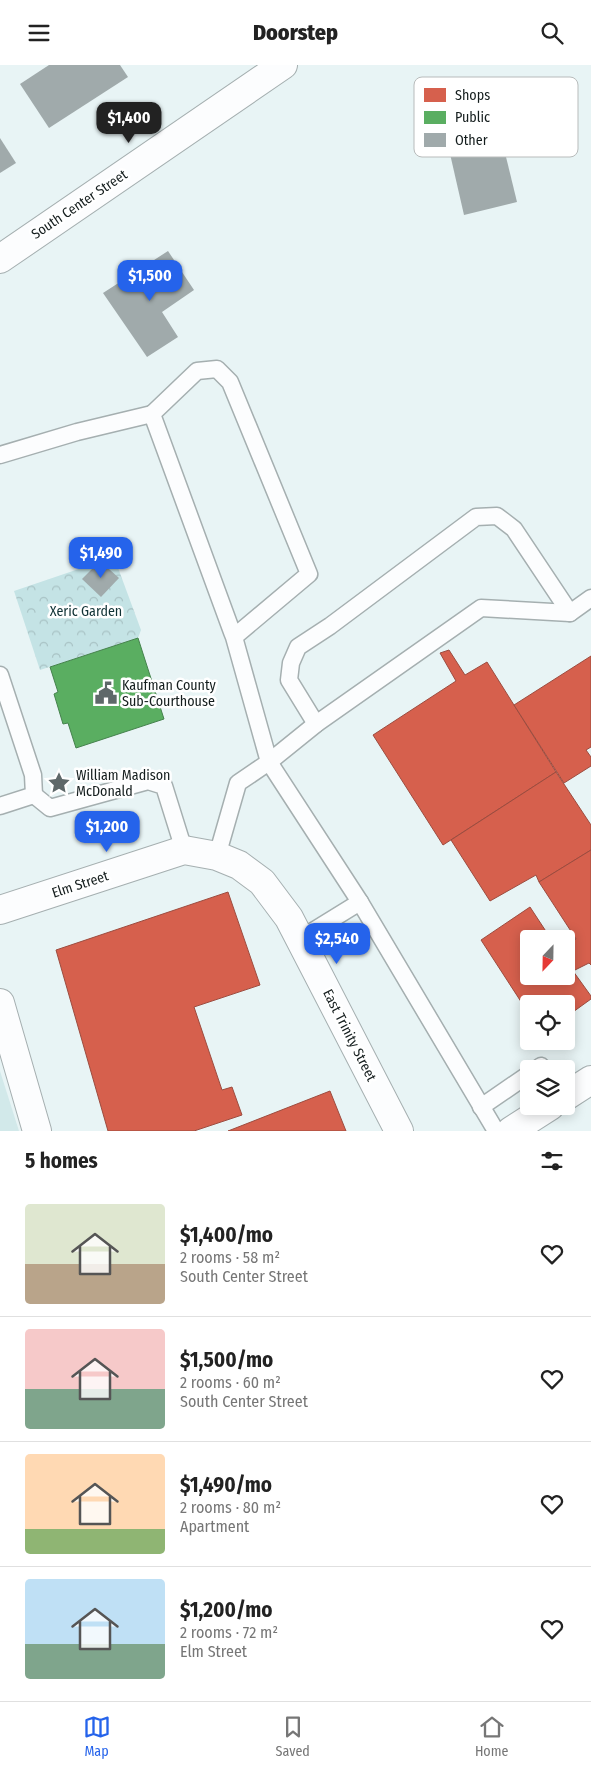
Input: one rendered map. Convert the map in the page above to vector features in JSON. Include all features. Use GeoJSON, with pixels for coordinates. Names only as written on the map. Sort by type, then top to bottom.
{"type":"FeatureCollection","features":[{"type":"Feature","properties":{"kind":"street","name":"South Center Street"},"geometry":{"type":"LineString","coordinates":[[0,259],[283,65]]}},
{"type":"Feature","properties":{"kind":"street","name":"Elm Street"},"geometry":{"type":"LineString","coordinates":[[0,910],[184,850],[217,856]]}},
{"type":"Feature","properties":{"kind":"street","name":"East Trinity Street"},"geometry":{"type":"LineString","coordinates":[[217,856],[239,865],[262,882],[281,906],[400,1131]]}},
{"type":"Feature","properties":{"kind":"street"},"geometry":{"type":"LineString","coordinates":[[0,1003],[38,1131]]}},
{"type":"Feature","properties":{"kind":"street"},"geometry":{"type":"LineString","coordinates":[[575,1090],[591,1080]]}},
{"type":"Feature","properties":{"kind":"street"},"geometry":{"type":"LineString","coordinates":[[511,1131],[536,1115]]}},
{"type":"Feature","properties":{"kind":"lane"},"geometry":{"type":"LineString","coordinates":[[0,455],[77,432],[152,414],[197,371],[217,369],[230,382],[309,574],[234,637]]}},
{"type":"Feature","properties":{"kind":"lane"},"geometry":{"type":"LineString","coordinates":[[152,414],[234,637],[269,762],[360,902],[496,1131]]}},
{"type":"Feature","properties":{"kind":"lane"},"geometry":{"type":"LineString","coordinates":[[316,724],[289,680],[291,663],[298,647],[330,626],[476,517],[497,517],[514,529],[570,613]]}},
{"type":"Feature","properties":{"kind":"lane"},"geometry":{"type":"LineString","coordinates":[[217,856],[238,783],[269,762],[316,724],[481,608],[570,613],[591,598]]}},
{"type":"Feature","properties":{"kind":"lane"},"geometry":{"type":"LineString","coordinates":[[0,675],[33,775],[34,795],[50,809],[148,781],[164,786],[184,850]]}},
{"type":"Feature","properties":{"kind":"lane"},"geometry":{"type":"LineString","coordinates":[[0,806],[34,795]]}},
{"type":"Feature","properties":{"kind":"lane"},"geometry":{"type":"LineString","coordinates":[[300,939],[360,902]]}},
{"type":"Feature","properties":{"kind":"lane"},"geometry":{"type":"LineString","coordinates":[[481,1107],[520,1081]]}},
{"type":"Feature","properties":{"kind":"shaded area"},"geometry":{"type":"Polygon","coordinates":[[[0,1071],[19,1131],[0,1131],[0,1071]]]}},
{"type":"Feature","properties":{"kind":"green space","name":"Xeric Garden"},"geometry":{"type":"Polygon","coordinates":[[[114,557],[141,630],[138,638],[40,670],[14,591],[114,557]]]}},
{"type":"Feature","properties":{"kind":"building: Shops"},"geometry":{"type":"Polygon","coordinates":[[[449,650],[465,675],[487,662],[556,772],[443,845],[373,735],[456,681],[440,653],[449,650]]]}},
{"type":"Feature","properties":{"kind":"building: Shops"},"geometry":{"type":"Polygon","coordinates":[[[591,656],[591,747],[586,750],[591,757],[591,766],[564,783],[514,705],[591,656]]]}},
{"type":"Feature","properties":{"kind":"building: Shops"},"geometry":{"type":"Polygon","coordinates":[[[556,772],[591,825],[591,850],[539,882],[536,875],[490,901],[451,840],[556,772]]]}},
{"type":"Feature","properties":{"kind":"building: Shops"},"geometry":{"type":"Polygon","coordinates":[[[591,850],[591,965],[589,963],[575,970],[575,930],[570,930],[539,882],[591,850]]]}},
{"type":"Feature","properties":{"kind":"building: Shops"},"geometry":{"type":"Polygon","coordinates":[[[228,892],[260,985],[194,1007],[222,1090],[232,1087],[242,1115],[194,1131],[108,1131],[56,950],[228,892]]]}},
{"type":"Feature","properties":{"kind":"building: Shops"},"geometry":{"type":"Polygon","coordinates":[[[530,907],[545,930],[520,930],[520,985],[575,985],[575,974],[591,996],[591,999],[575,1011],[575,995],[520,995],[520,1000],[481,940],[530,907]]]}},
{"type":"Feature","properties":{"kind":"building: Shops"},"geometry":{"type":"Polygon","coordinates":[[[330,1091],[346,1131],[228,1131],[330,1091]]]}},
{"type":"Feature","properties":{"kind":"building: Public","name":"Kaufman County Sub-Courthouse"},"geometry":{"type":"Polygon","coordinates":[[[138,638],[164,719],[76,748],[68,723],[63,724],[54,694],[58,692],[50,667],[138,638]]]}},
{"type":"Feature","properties":{"kind":"building: Other"},"geometry":{"type":"Polygon","coordinates":[[[49,65],[120,65],[128,77],[49,128],[20,84],[49,65]]]}},
{"type":"Feature","properties":{"kind":"building: Other"},"geometry":{"type":"Polygon","coordinates":[[[0,138],[16,163],[0,173],[0,138]]]}},
{"type":"Feature","properties":{"kind":"building: Other"},"geometry":{"type":"Polygon","coordinates":[[[451,157],[506,157],[517,202],[464,215],[451,157]]]}},
{"type":"Feature","properties":{"kind":"building: Other"},"geometry":{"type":"Polygon","coordinates":[[[168,251],[194,290],[162,312],[178,337],[147,357],[103,293],[168,251]]]}},
{"type":"Feature","properties":{"kind":"building: Other"},"geometry":{"type":"Polygon","coordinates":[[[100,561],[119,578],[101,597],[82,579],[100,561]]]}},
{"type":"Feature","properties":{"kind":"place","name":"Kaufman County Sub-Courthouse"},"geometry":{"type":"Point","coordinates":[106,693]}},
{"type":"Feature","properties":{"kind":"place","name":"William Madison McDonald"},"geometry":{"type":"Point","coordinates":[59,783]}}]}
